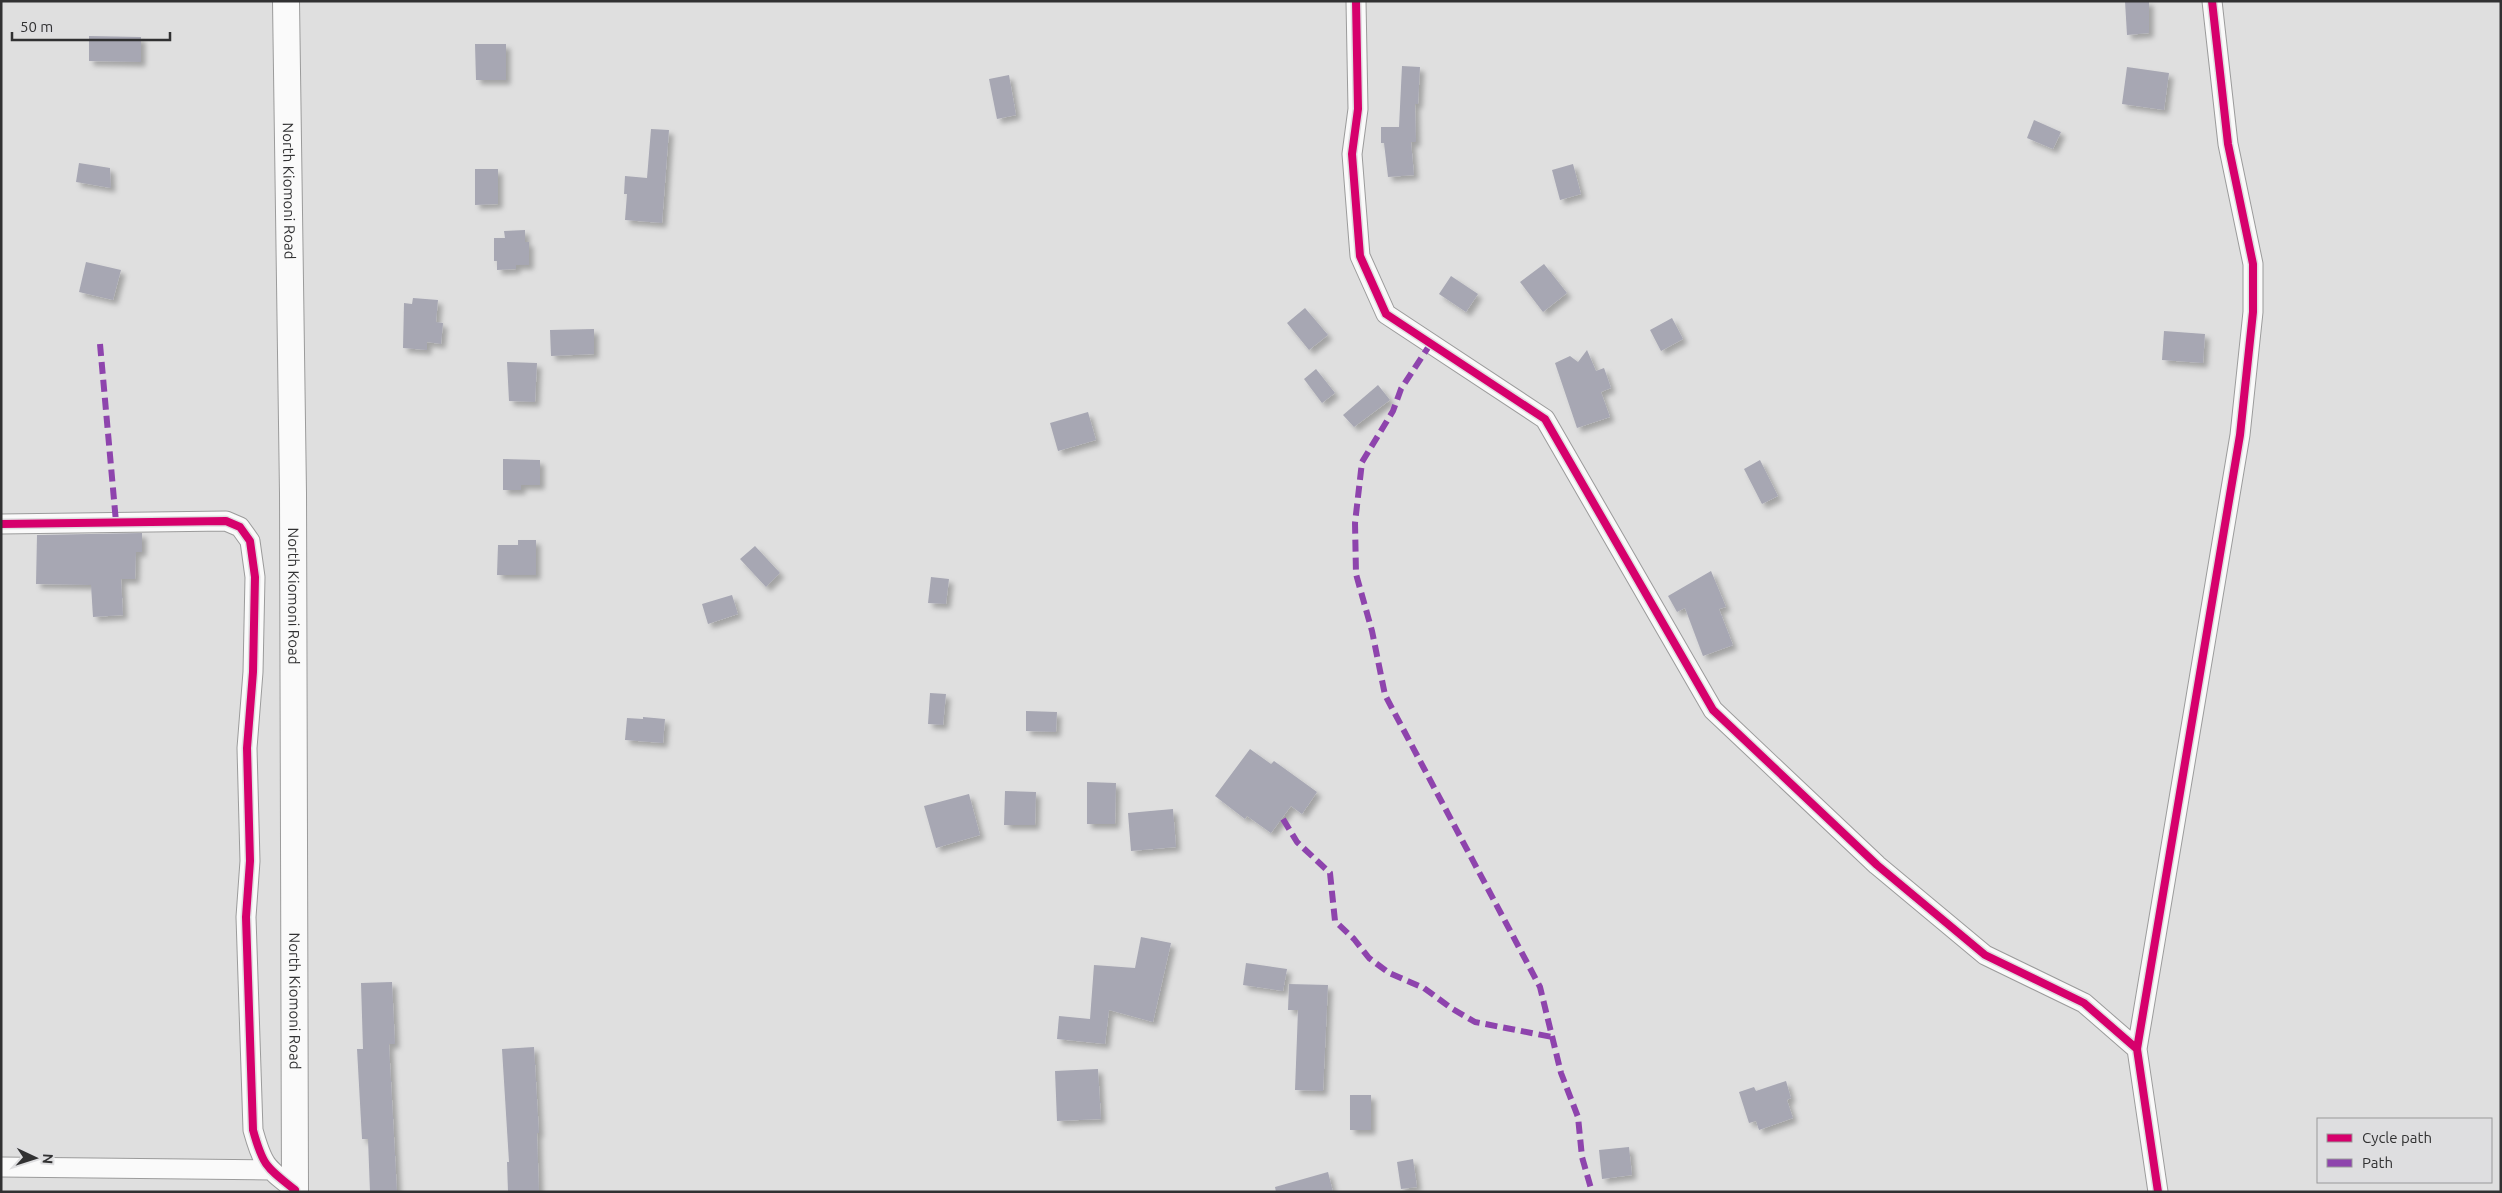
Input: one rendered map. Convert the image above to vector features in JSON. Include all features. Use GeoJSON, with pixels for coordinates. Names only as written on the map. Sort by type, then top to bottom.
{"type":"FeatureCollection","features":[{"type":"Feature","properties":{"kind":"main road","name":"North Kiomoni Road"},"geometry":{"type":"LineString","coordinates":[[286,1],[293,493],[295,1191]]}},
{"type":"Feature","properties":{"kind":"street"},"geometry":{"type":"LineString","coordinates":[[1356,1],[1358,109],[1352,154],[1360,256],[1386,314],[1545,419],[1713,710],[1877,865],[1985,955],[2084,1003],[2137,1049]]}},
{"type":"Feature","properties":{"kind":"street"},"geometry":{"type":"LineString","coordinates":[[2158,1192],[2137,1049],[2240,435],[2252,312],[2253,264],[2228,144],[2212,1]]}},
{"type":"Feature","properties":{"kind":"street"},"geometry":{"type":"LineString","coordinates":[[1,524],[226,521],[240,527],[250,541],[255,578],[252,672],[246,748],[250,861],[246,917],[253,1130],[261,1157],[270,1170],[295,1191]]}},
{"type":"Feature","properties":{"kind":"street"},"geometry":{"type":"LineString","coordinates":[[1,1167],[270,1170]]}},
{"type":"Feature","properties":{"kind":"building"},"geometry":{"type":"Polygon","coordinates":[[[2125,1],[2149,1],[2149,33],[2127,35],[2125,1]]]}},
{"type":"Feature","properties":{"kind":"building"},"geometry":{"type":"Polygon","coordinates":[[[89,36],[141,37],[141,62],[89,61],[89,36]]]}},
{"type":"Feature","properties":{"kind":"building"},"geometry":{"type":"Polygon","coordinates":[[[475,44],[506,44],[506,80],[476,80],[475,44]]]}},
{"type":"Feature","properties":{"kind":"building"},"geometry":{"type":"Polygon","coordinates":[[[1402,66],[1420,67],[1418,104],[1415,104],[1416,142],[1411,142],[1414,175],[1388,177],[1384,143],[1381,143],[1381,127],[1399,127],[1402,66]]]}},
{"type":"Feature","properties":{"kind":"building"},"geometry":{"type":"Polygon","coordinates":[[[2127,67],[2169,73],[2164,110],[2122,104],[2127,67]]]}},
{"type":"Feature","properties":{"kind":"building"},"geometry":{"type":"Polygon","coordinates":[[[1009,75],[1016,115],[997,119],[989,79],[1009,75]]]}},
{"type":"Feature","properties":{"kind":"building"},"geometry":{"type":"Polygon","coordinates":[[[2034,120],[2061,132],[2053,149],[2027,138],[2034,120]]]}},
{"type":"Feature","properties":{"kind":"building"},"geometry":{"type":"Polygon","coordinates":[[[651,129],[669,130],[662,223],[625,220],[627,194],[624,194],[625,176],[647,178],[651,129]]]}},
{"type":"Feature","properties":{"kind":"building"},"geometry":{"type":"Polygon","coordinates":[[[79,163],[110,168],[111,188],[76,182],[79,163]]]}},
{"type":"Feature","properties":{"kind":"building"},"geometry":{"type":"Polygon","coordinates":[[[1573,164],[1581,194],[1560,200],[1552,170],[1573,164]]]}},
{"type":"Feature","properties":{"kind":"building"},"geometry":{"type":"Polygon","coordinates":[[[475,169],[498,169],[498,204],[475,205],[475,169]]]}},
{"type":"Feature","properties":{"kind":"building"},"geometry":{"type":"Polygon","coordinates":[[[525,230],[525,242],[529,242],[529,265],[516,265],[516,269],[497,270],[497,261],[494,261],[494,238],[505,238],[504,231],[525,230]]]}},
{"type":"Feature","properties":{"kind":"building"},"geometry":{"type":"Polygon","coordinates":[[[86,262],[121,270],[113,300],[79,292],[86,262]]]}},
{"type":"Feature","properties":{"kind":"building"},"geometry":{"type":"Polygon","coordinates":[[[1544,264],[1567,293],[1543,312],[1520,282],[1544,264]]]}},
{"type":"Feature","properties":{"kind":"building"},"geometry":{"type":"Polygon","coordinates":[[[1451,276],[1478,294],[1466,312],[1439,294],[1451,276]]]}},
{"type":"Feature","properties":{"kind":"building"},"geometry":{"type":"Polygon","coordinates":[[[413,298],[438,300],[436,322],[443,323],[441,344],[427,342],[427,350],[403,348],[404,303],[412,304],[413,298]]]}},
{"type":"Feature","properties":{"kind":"building"},"geometry":{"type":"Polygon","coordinates":[[[1305,308],[1328,335],[1309,350],[1287,323],[1305,308]]]}},
{"type":"Feature","properties":{"kind":"building"},"geometry":{"type":"Polygon","coordinates":[[[1672,318],[1683,339],[1661,351],[1650,330],[1672,318]]]}},
{"type":"Feature","properties":{"kind":"building"},"geometry":{"type":"Polygon","coordinates":[[[594,329],[594,354],[551,356],[550,330],[594,329]]]}},
{"type":"Feature","properties":{"kind":"building"},"geometry":{"type":"Polygon","coordinates":[[[2164,331],[2205,334],[2203,363],[2162,360],[2164,331]]]}},
{"type":"Feature","properties":{"kind":"building"},"geometry":{"type":"Polygon","coordinates":[[[1587,350],[1596,371],[1604,368],[1611,388],[1601,392],[1610,417],[1577,428],[1555,363],[1570,356],[1578,362],[1587,350]]]}},
{"type":"Feature","properties":{"kind":"building"},"geometry":{"type":"Polygon","coordinates":[[[507,362],[537,363],[535,402],[509,401],[507,362]]]}},
{"type":"Feature","properties":{"kind":"building"},"geometry":{"type":"Polygon","coordinates":[[[1316,369],[1335,393],[1322,403],[1304,379],[1316,369]]]}},
{"type":"Feature","properties":{"kind":"building"},"geometry":{"type":"Polygon","coordinates":[[[1378,385],[1390,400],[1354,427],[1343,415],[1378,385]]]}},
{"type":"Feature","properties":{"kind":"building"},"geometry":{"type":"Polygon","coordinates":[[[1088,412],[1096,440],[1058,451],[1050,423],[1088,412]]]}},
{"type":"Feature","properties":{"kind":"building"},"geometry":{"type":"Polygon","coordinates":[[[503,459],[540,460],[540,485],[521,485],[521,490],[503,490],[503,459]]]}},
{"type":"Feature","properties":{"kind":"building"},"geometry":{"type":"Polygon","coordinates":[[[1760,460],[1778,496],[1762,504],[1744,469],[1760,460]]]}},
{"type":"Feature","properties":{"kind":"building"},"geometry":{"type":"Polygon","coordinates":[[[142,533],[142,552],[136,552],[135,579],[121,579],[123,615],[93,617],[91,585],[36,584],[37,535],[142,533]]]}},
{"type":"Feature","properties":{"kind":"building"},"geometry":{"type":"Polygon","coordinates":[[[518,540],[536,540],[536,575],[497,575],[498,545],[518,545],[518,540]]]}},
{"type":"Feature","properties":{"kind":"building"},"geometry":{"type":"Polygon","coordinates":[[[755,546],[780,573],[766,587],[740,559],[755,546]]]}},
{"type":"Feature","properties":{"kind":"building"},"geometry":{"type":"Polygon","coordinates":[[[1711,571],[1726,607],[1719,609],[1733,645],[1703,656],[1685,608],[1677,612],[1668,596],[1711,571]]]}},
{"type":"Feature","properties":{"kind":"building"},"geometry":{"type":"Polygon","coordinates":[[[931,577],[949,579],[946,604],[928,603],[931,577]]]}},
{"type":"Feature","properties":{"kind":"building"},"geometry":{"type":"Polygon","coordinates":[[[732,595],[738,614],[708,624],[702,604],[732,595]]]}},
{"type":"Feature","properties":{"kind":"building"},"geometry":{"type":"Polygon","coordinates":[[[930,693],[946,694],[943,725],[928,724],[930,693]]]}},
{"type":"Feature","properties":{"kind":"building"},"geometry":{"type":"Polygon","coordinates":[[[1026,711],[1057,712],[1056,732],[1026,731],[1026,711]]]}},
{"type":"Feature","properties":{"kind":"building"},"geometry":{"type":"Polygon","coordinates":[[[643,717],[665,719],[663,743],[625,740],[627,718],[643,719],[643,717]]]}},
{"type":"Feature","properties":{"kind":"building"},"geometry":{"type":"Polygon","coordinates":[[[1250,749],[1271,764],[1274,761],[1317,792],[1302,814],[1291,806],[1271,833],[1247,816],[1245,819],[1215,796],[1250,749]]]}},
{"type":"Feature","properties":{"kind":"building"},"geometry":{"type":"Polygon","coordinates":[[[1087,782],[1116,783],[1115,824],[1087,824],[1087,782]]]}},
{"type":"Feature","properties":{"kind":"building"},"geometry":{"type":"Polygon","coordinates":[[[1005,791],[1036,792],[1035,825],[1004,825],[1005,791]]]}},
{"type":"Feature","properties":{"kind":"building"},"geometry":{"type":"Polygon","coordinates":[[[969,794],[980,835],[936,848],[924,806],[969,794]]]}},
{"type":"Feature","properties":{"kind":"building"},"geometry":{"type":"Polygon","coordinates":[[[1173,809],[1176,847],[1131,851],[1128,813],[1173,809]]]}},
{"type":"Feature","properties":{"kind":"building"},"geometry":{"type":"Polygon","coordinates":[[[1141,937],[1171,943],[1153,1022],[1109,1010],[1105,1044],[1057,1039],[1059,1016],[1090,1019],[1094,965],[1135,968],[1141,937]]]}},
{"type":"Feature","properties":{"kind":"building"},"geometry":{"type":"Polygon","coordinates":[[[1246,963],[1287,969],[1283,991],[1243,985],[1246,963]]]}},
{"type":"Feature","properties":{"kind":"building"},"geometry":{"type":"Polygon","coordinates":[[[392,982],[395,1044],[389,1044],[397,1192],[370,1192],[368,1139],[362,1139],[357,1049],[363,1049],[361,983],[392,982]]]}},
{"type":"Feature","properties":{"kind":"building"},"geometry":{"type":"Polygon","coordinates":[[[1289,984],[1328,985],[1323,1091],[1295,1090],[1298,1010],[1288,1010],[1289,984]]]}},
{"type":"Feature","properties":{"kind":"building"},"geometry":{"type":"Polygon","coordinates":[[[534,1047],[539,1133],[537,1133],[539,1192],[508,1192],[507,1162],[509,1162],[502,1049],[534,1047]]]}},
{"type":"Feature","properties":{"kind":"building"},"geometry":{"type":"Polygon","coordinates":[[[1098,1069],[1101,1119],[1057,1121],[1055,1071],[1098,1069]]]}},
{"type":"Feature","properties":{"kind":"building"},"geometry":{"type":"Polygon","coordinates":[[[1786,1081],[1791,1098],[1787,1100],[1793,1118],[1759,1130],[1756,1121],[1749,1123],[1739,1092],[1754,1087],[1756,1091],[1786,1081]]]}},
{"type":"Feature","properties":{"kind":"building"},"geometry":{"type":"Polygon","coordinates":[[[1350,1095],[1371,1095],[1371,1130],[1350,1130],[1350,1095]]]}},
{"type":"Feature","properties":{"kind":"building"},"geometry":{"type":"Polygon","coordinates":[[[1629,1147],[1632,1175],[1602,1179],[1599,1150],[1629,1147]]]}},
{"type":"Feature","properties":{"kind":"building"},"geometry":{"type":"Polygon","coordinates":[[[1413,1159],[1417,1187],[1401,1189],[1397,1162],[1413,1159]]]}},
{"type":"Feature","properties":{"kind":"building"},"geometry":{"type":"Polygon","coordinates":[[[1328,1172],[1333,1192],[1276,1192],[1275,1187],[1328,1172]]]}},
{"type":"Feature","properties":{"kind":"marked path"},"geometry":{"type":"LineString","coordinates":[[1431,343],[1401,389],[1393,411],[1362,462],[1355,523],[1356,574],[1372,631],[1385,695],[1540,987],[1561,1073],[1578,1117],[1582,1157],[1592,1192]]}},
{"type":"Feature","properties":{"kind":"marked path"},"geometry":{"type":"LineString","coordinates":[[100,344],[116,522]]}},
{"type":"Feature","properties":{"kind":"marked path"},"geometry":{"type":"LineString","coordinates":[[1283,819],[1297,842],[1330,873],[1335,921],[1354,939],[1369,958],[1389,973],[1424,988],[1451,1008],[1475,1022],[1552,1037]]}},
{"type":"Feature","properties":{"kind":"cycle path"},"geometry":{"type":"LineString","coordinates":[[1356,1],[1358,109],[1352,154],[1360,256],[1386,314],[1545,419],[1713,710],[1877,865],[1985,955],[2084,1003],[2137,1049]]}},
{"type":"Feature","properties":{"kind":"cycle path"},"geometry":{"type":"LineString","coordinates":[[2158,1192],[2137,1049],[2240,435],[2253,312],[2253,264],[2228,144],[2212,1]]}},
{"type":"Feature","properties":{"kind":"cycle path"},"geometry":{"type":"LineString","coordinates":[[1,524],[226,521],[240,527],[250,541],[255,577],[253,672],[247,748],[250,861],[246,917],[253,1130],[267,1165],[295,1190]]}}]}
